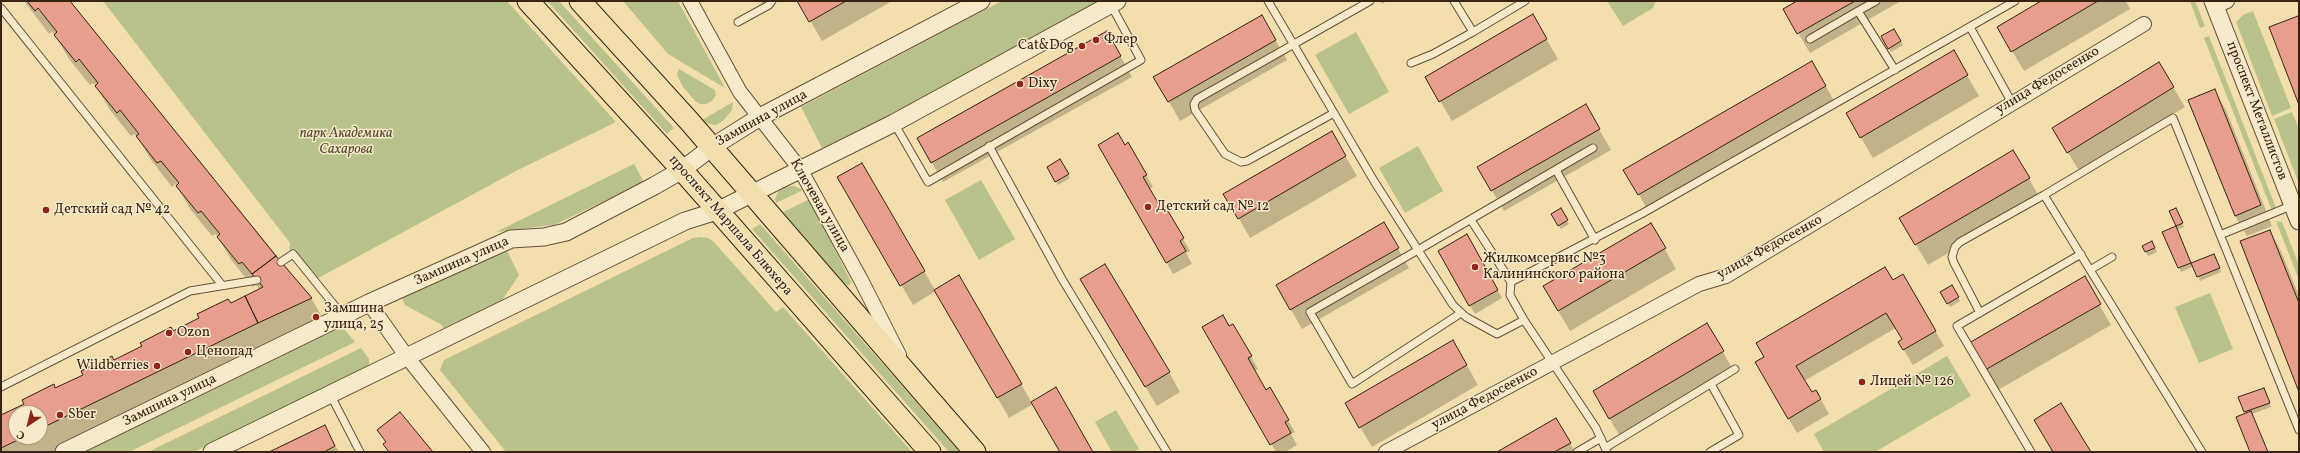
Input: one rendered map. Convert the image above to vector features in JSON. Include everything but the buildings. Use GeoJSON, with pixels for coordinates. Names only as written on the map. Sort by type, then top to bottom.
{"type":"FeatureCollection","features":[{"type":"Feature","properties":{"kind":"main road","name":"проспект Маршала Блюхера"},"geometry":{"type":"LineString","coordinates":[[528,1],[682,170],[930,452]]}},
{"type":"Feature","properties":{"kind":"main road"},"geometry":{"type":"LineString","coordinates":[[580,1],[712,147],[975,452]]}},
{"type":"Feature","properties":{"kind":"street","name":"Ключевая улица"},"geometry":{"type":"LineString","coordinates":[[690,1],[740,92],[800,169],[861,280],[910,377]]}},
{"type":"Feature","properties":{"kind":"street","name":"Замшина улица"},"geometry":{"type":"LineString","coordinates":[[64,452],[369,303],[511,239],[544,237],[566,232],[682,170],[712,147],[760,117],[981,1]]}},
{"type":"Feature","properties":{"kind":"street"},"geometry":{"type":"LineString","coordinates":[[212,452],[685,221],[717,211],[894,123],[1114,3]]}},
{"type":"Feature","properties":{"kind":"street","name":"проспект Металлистов"},"geometry":{"type":"LineString","coordinates":[[2218,3],[2297,215]]}},
{"type":"Feature","properties":{"kind":"street","name":"улица Федосеенко"},"geometry":{"type":"LineString","coordinates":[[1386,452],[1555,363],[1699,284],[1733,272],[2144,24]]}},
{"type":"Feature","properties":{"kind":"street"},"geometry":{"type":"LineString","coordinates":[[369,303],[407,357],[483,452]]}},
{"type":"Feature","properties":{"kind":"lane"},"geometry":{"type":"LineString","coordinates":[[738,22],[769,5],[772,1]]}},
{"type":"Feature","properties":{"kind":"lane"},"geometry":{"type":"LineString","coordinates":[[1268,1],[1334,113],[1418,250],[1454,305],[1460,312],[1497,334],[1524,320]]}},
{"type":"Feature","properties":{"kind":"lane"},"geometry":{"type":"LineString","coordinates":[[1334,113],[1247,161],[1241,162],[1225,154],[1195,110],[1194,104],[1197,99],[1370,1]]}},
{"type":"Feature","properties":{"kind":"lane"},"geometry":{"type":"LineString","coordinates":[[1454,1],[1473,32]]}},
{"type":"Feature","properties":{"kind":"lane"},"geometry":{"type":"LineString","coordinates":[[1411,63],[1433,54],[1525,1]]}},
{"type":"Feature","properties":{"kind":"lane"},"geometry":{"type":"LineString","coordinates":[[1810,39],[1876,1]]}},
{"type":"Feature","properties":{"kind":"lane"},"geometry":{"type":"LineString","coordinates":[[1511,282],[1595,240],[2015,1]]}},
{"type":"Feature","properties":{"kind":"lane"},"geometry":{"type":"LineString","coordinates":[[894,123],[928,182],[1141,60],[1114,3]]}},
{"type":"Feature","properties":{"kind":"lane"},"geometry":{"type":"LineString","coordinates":[[1,8],[4,20],[222,285]]}},
{"type":"Feature","properties":{"kind":"lane"},"geometry":{"type":"LineString","coordinates":[[1858,11],[1895,70]]}},
{"type":"Feature","properties":{"kind":"lane"},"geometry":{"type":"LineString","coordinates":[[1970,27],[2012,103]]}},
{"type":"Feature","properties":{"kind":"lane"},"geometry":{"type":"LineString","coordinates":[[1980,313],[1954,263],[1952,257],[1955,247],[1960,242],[2044,195],[2173,118],[2298,426]]}},
{"type":"Feature","properties":{"kind":"lane"},"geometry":{"type":"LineString","coordinates":[[989,146],[1062,279],[1167,452]]}},
{"type":"Feature","properties":{"kind":"lane"},"geometry":{"type":"LineString","coordinates":[[1460,312],[1352,384],[1310,312],[1593,148]]}},
{"type":"Feature","properties":{"kind":"lane"},"geometry":{"type":"LineString","coordinates":[[1556,170],[1595,240]]}},
{"type":"Feature","properties":{"kind":"lane"},"geometry":{"type":"LineString","coordinates":[[2044,195],[2202,452]]}},
{"type":"Feature","properties":{"kind":"lane"},"geometry":{"type":"LineString","coordinates":[[2220,235],[2297,215]]}},
{"type":"Feature","properties":{"kind":"lane"},"geometry":{"type":"LineString","coordinates":[[1471,220],[1511,282],[1510,295],[1524,320],[1555,363],[1601,438],[1606,450],[1735,369]]}},
{"type":"Feature","properties":{"kind":"lane"},"geometry":{"type":"LineString","coordinates":[[281,262],[293,254],[343,316]]}},
{"type":"Feature","properties":{"kind":"lane"},"geometry":{"type":"LineString","coordinates":[[2031,452],[1957,326],[2081,254]]}},
{"type":"Feature","properties":{"kind":"lane"},"geometry":{"type":"LineString","coordinates":[[2090,270],[2112,257]]}},
{"type":"Feature","properties":{"kind":"lane"},"geometry":{"type":"LineString","coordinates":[[1,387],[190,291],[257,280]]}},
{"type":"Feature","properties":{"kind":"lane"},"geometry":{"type":"LineString","coordinates":[[1710,452],[1739,435],[1711,384]]}},
{"type":"Feature","properties":{"kind":"lane"},"geometry":{"type":"LineString","coordinates":[[330,394],[360,452]]}},
{"type":"Feature","properties":{"kind":"lane"},"geometry":{"type":"LineString","coordinates":[[1577,452],[1601,438]]}},
{"type":"Feature","properties":{"kind":"green space","name":"парк Академика Сахарова"},"geometry":{"type":"Polygon","coordinates":[[[103,1],[507,1],[616,122],[516,171],[311,282],[289,251],[290,243],[103,1]]]}},
{"type":"Feature","properties":{"kind":"green space"},"geometry":{"type":"Polygon","coordinates":[[[547,1],[559,1],[674,128],[667,134],[547,1]]]}},
{"type":"Feature","properties":{"kind":"green space"},"geometry":{"type":"Polygon","coordinates":[[[623,1],[678,1],[725,88],[668,54],[623,1]]]}},
{"type":"Feature","properties":{"kind":"green space"},"geometry":{"type":"Polygon","coordinates":[[[1002,1],[1098,1],[891,115],[822,148],[801,107],[1002,1]]]}},
{"type":"Feature","properties":{"kind":"green space"},"geometry":{"type":"Polygon","coordinates":[[[1607,1],[1656,1],[1653,8],[1623,26],[1607,1]]]}},
{"type":"Feature","properties":{"kind":"green space"},"geometry":{"type":"Polygon","coordinates":[[[2190,1],[2195,1],[2205,26],[2200,28],[2190,1]]]}},
{"type":"Feature","properties":{"kind":"green space"},"geometry":{"type":"Polygon","coordinates":[[[2253,11],[2291,108],[2272,116],[2236,22],[2243,15],[2253,11]]]}},
{"type":"Feature","properties":{"kind":"green space"},"geometry":{"type":"Polygon","coordinates":[[[1356,32],[1389,92],[1349,114],[1315,55],[1356,32]]]}},
{"type":"Feature","properties":{"kind":"green space"},"geometry":{"type":"Polygon","coordinates":[[[2209,36],[2276,208],[2272,211],[2204,38],[2209,36]]]}},
{"type":"Feature","properties":{"kind":"green space"},"geometry":{"type":"Polygon","coordinates":[[[679,69],[715,90],[716,95],[712,101],[706,104],[700,104],[695,101],[683,87],[677,75],[679,69]]]}},
{"type":"Feature","properties":{"kind":"green space"},"geometry":{"type":"Polygon","coordinates":[[[733,102],[732,110],[723,121],[716,125],[709,124],[702,120],[733,102]]]}},
{"type":"Feature","properties":{"kind":"green space"},"geometry":{"type":"Polygon","coordinates":[[[2292,112],[2299,129],[2299,184],[2274,119],[2292,112]]]}},
{"type":"Feature","properties":{"kind":"green space"},"geometry":{"type":"Polygon","coordinates":[[[1418,146],[1443,191],[1405,213],[1379,168],[1418,146]]]}},
{"type":"Feature","properties":{"kind":"green space"},"geometry":{"type":"Polygon","coordinates":[[[634,164],[644,182],[554,225],[496,232],[634,164]]]}},
{"type":"Feature","properties":{"kind":"green space"},"geometry":{"type":"Polygon","coordinates":[[[981,180],[1015,239],[979,260],[945,200],[981,180]]]}},
{"type":"Feature","properties":{"kind":"green space"},"geometry":{"type":"Polygon","coordinates":[[[794,186],[803,190],[776,203],[775,199],[779,190],[784,187],[794,186]]]}},
{"type":"Feature","properties":{"kind":"green space"},"geometry":{"type":"Polygon","coordinates":[[[810,199],[851,282],[850,285],[846,285],[783,212],[810,199]]]}},
{"type":"Feature","properties":{"kind":"green space"},"geometry":{"type":"Polygon","coordinates":[[[2276,221],[2282,222],[2299,265],[2299,280],[2276,221]]]}},
{"type":"Feature","properties":{"kind":"green space"},"geometry":{"type":"Polygon","coordinates":[[[760,224],[960,452],[949,452],[752,229],[760,224]]]}},
{"type":"Feature","properties":{"kind":"green space"},"geometry":{"type":"Polygon","coordinates":[[[693,238],[708,238],[714,242],[776,312],[783,307],[912,452],[506,452],[440,370],[444,360],[693,238]]]}},
{"type":"Feature","properties":{"kind":"green space"},"geometry":{"type":"Polygon","coordinates":[[[501,249],[507,251],[519,275],[501,302],[444,330],[442,325],[405,305],[402,298],[501,249]]]}},
{"type":"Feature","properties":{"kind":"green space"},"geometry":{"type":"Polygon","coordinates":[[[2210,293],[2233,349],[2199,363],[2175,307],[2210,293]]]}},
{"type":"Feature","properties":{"kind":"green space"},"geometry":{"type":"Polygon","coordinates":[[[344,329],[355,342],[129,452],[85,452],[334,330],[344,329]]]}},
{"type":"Feature","properties":{"kind":"green space"},"geometry":{"type":"Polygon","coordinates":[[[361,348],[369,359],[367,368],[194,452],[148,452],[361,348]]]}},
{"type":"Feature","properties":{"kind":"green space"},"geometry":{"type":"Polygon","coordinates":[[[1947,356],[1971,396],[1875,452],[1824,452],[1814,434],[1947,356]]]}},
{"type":"Feature","properties":{"kind":"green space"},"geometry":{"type":"Polygon","coordinates":[[[1116,410],[1139,449],[1133,452],[1112,452],[1095,422],[1116,410]]]}},
{"type":"Feature","properties":{"kind":"place","name":"Флер"},"geometry":{"type":"Point","coordinates":[1096,40]}},
{"type":"Feature","properties":{"kind":"place","name":"Cat&Dog"},"geometry":{"type":"Point","coordinates":[1082,46]}},
{"type":"Feature","properties":{"kind":"place","name":"Dixy"},"geometry":{"type":"Point","coordinates":[1020,84]}},
{"type":"Feature","properties":{"kind":"place","name":"Детский сад № 12"},"geometry":{"type":"Point","coordinates":[1148,207]}},
{"type":"Feature","properties":{"kind":"place","name":"Детский сад № 42"},"geometry":{"type":"Point","coordinates":[46,210]}},
{"type":"Feature","properties":{"kind":"place","name":"Жилкомсервис №3 Калининского района"},"geometry":{"type":"Point","coordinates":[1475,267]}},
{"type":"Feature","properties":{"kind":"place","name":"Замшина улица, 25"},"geometry":{"type":"Point","coordinates":[316,317]}},
{"type":"Feature","properties":{"kind":"place","name":"Ozon"},"geometry":{"type":"Point","coordinates":[169,333]}},
{"type":"Feature","properties":{"kind":"place","name":"Ценопад"},"geometry":{"type":"Point","coordinates":[188,352]}},
{"type":"Feature","properties":{"kind":"place","name":"Wildberries"},"geometry":{"type":"Point","coordinates":[157,366]}},
{"type":"Feature","properties":{"kind":"place","name":"Лицей № 126"},"geometry":{"type":"Point","coordinates":[1862,382]}},
{"type":"Feature","properties":{"kind":"place","name":"Sber"},"geometry":{"type":"Point","coordinates":[60,415]}}]}
